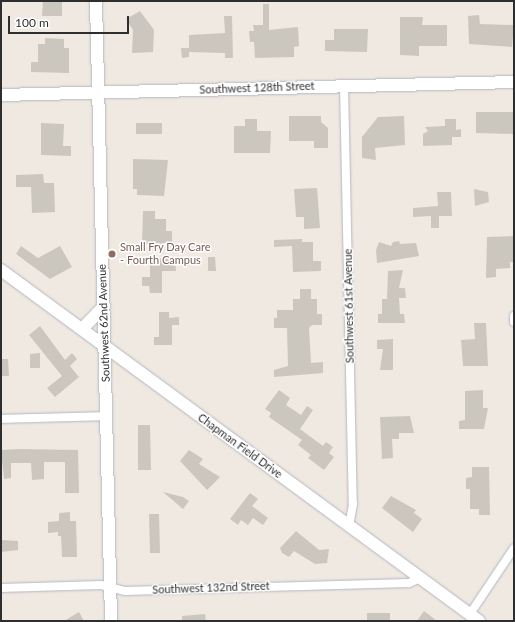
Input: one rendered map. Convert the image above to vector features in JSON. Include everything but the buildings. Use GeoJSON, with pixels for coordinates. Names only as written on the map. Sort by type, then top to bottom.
{"type":"FeatureCollection","features":[{"type":"Feature","properties":{"kind":"street","name":"Southwest 62nd Avenue"},"geometry":{"type":"LineString","coordinates":[[96,1],[111,621]]}},
{"type":"Feature","properties":{"kind":"street","name":"Southwest 128th Street"},"geometry":{"type":"LineString","coordinates":[[1,95],[514,82]]}},
{"type":"Feature","properties":{"kind":"street","name":"Southwest 61st Avenue"},"geometry":{"type":"LineString","coordinates":[[344,86],[353,504],[349,526]]}},
{"type":"Feature","properties":{"kind":"street","name":"Chapman Field Drive"},"geometry":{"type":"LineString","coordinates":[[1,270],[475,618]]}},
{"type":"Feature","properties":{"kind":"street"},"geometry":{"type":"LineString","coordinates":[[82,329],[104,306]]}},
{"type":"Feature","properties":{"kind":"street"},"geometry":{"type":"LineString","coordinates":[[514,316],[514,322]]}},
{"type":"Feature","properties":{"kind":"street"},"geometry":{"type":"LineString","coordinates":[[1,419],[107,416]]}},
{"type":"Feature","properties":{"kind":"street"},"geometry":{"type":"LineString","coordinates":[[475,618],[514,548]]}},
{"type":"Feature","properties":{"kind":"street","name":"Southwest 132nd Street"},"geometry":{"type":"LineString","coordinates":[[1,588],[110,587],[125,591],[409,583],[420,578]]}},
{"type":"Feature","properties":{"kind":"place","name":"Small Fry Day Care - Fourth Campus"},"geometry":{"type":"Point","coordinates":[112,254]}}]}
